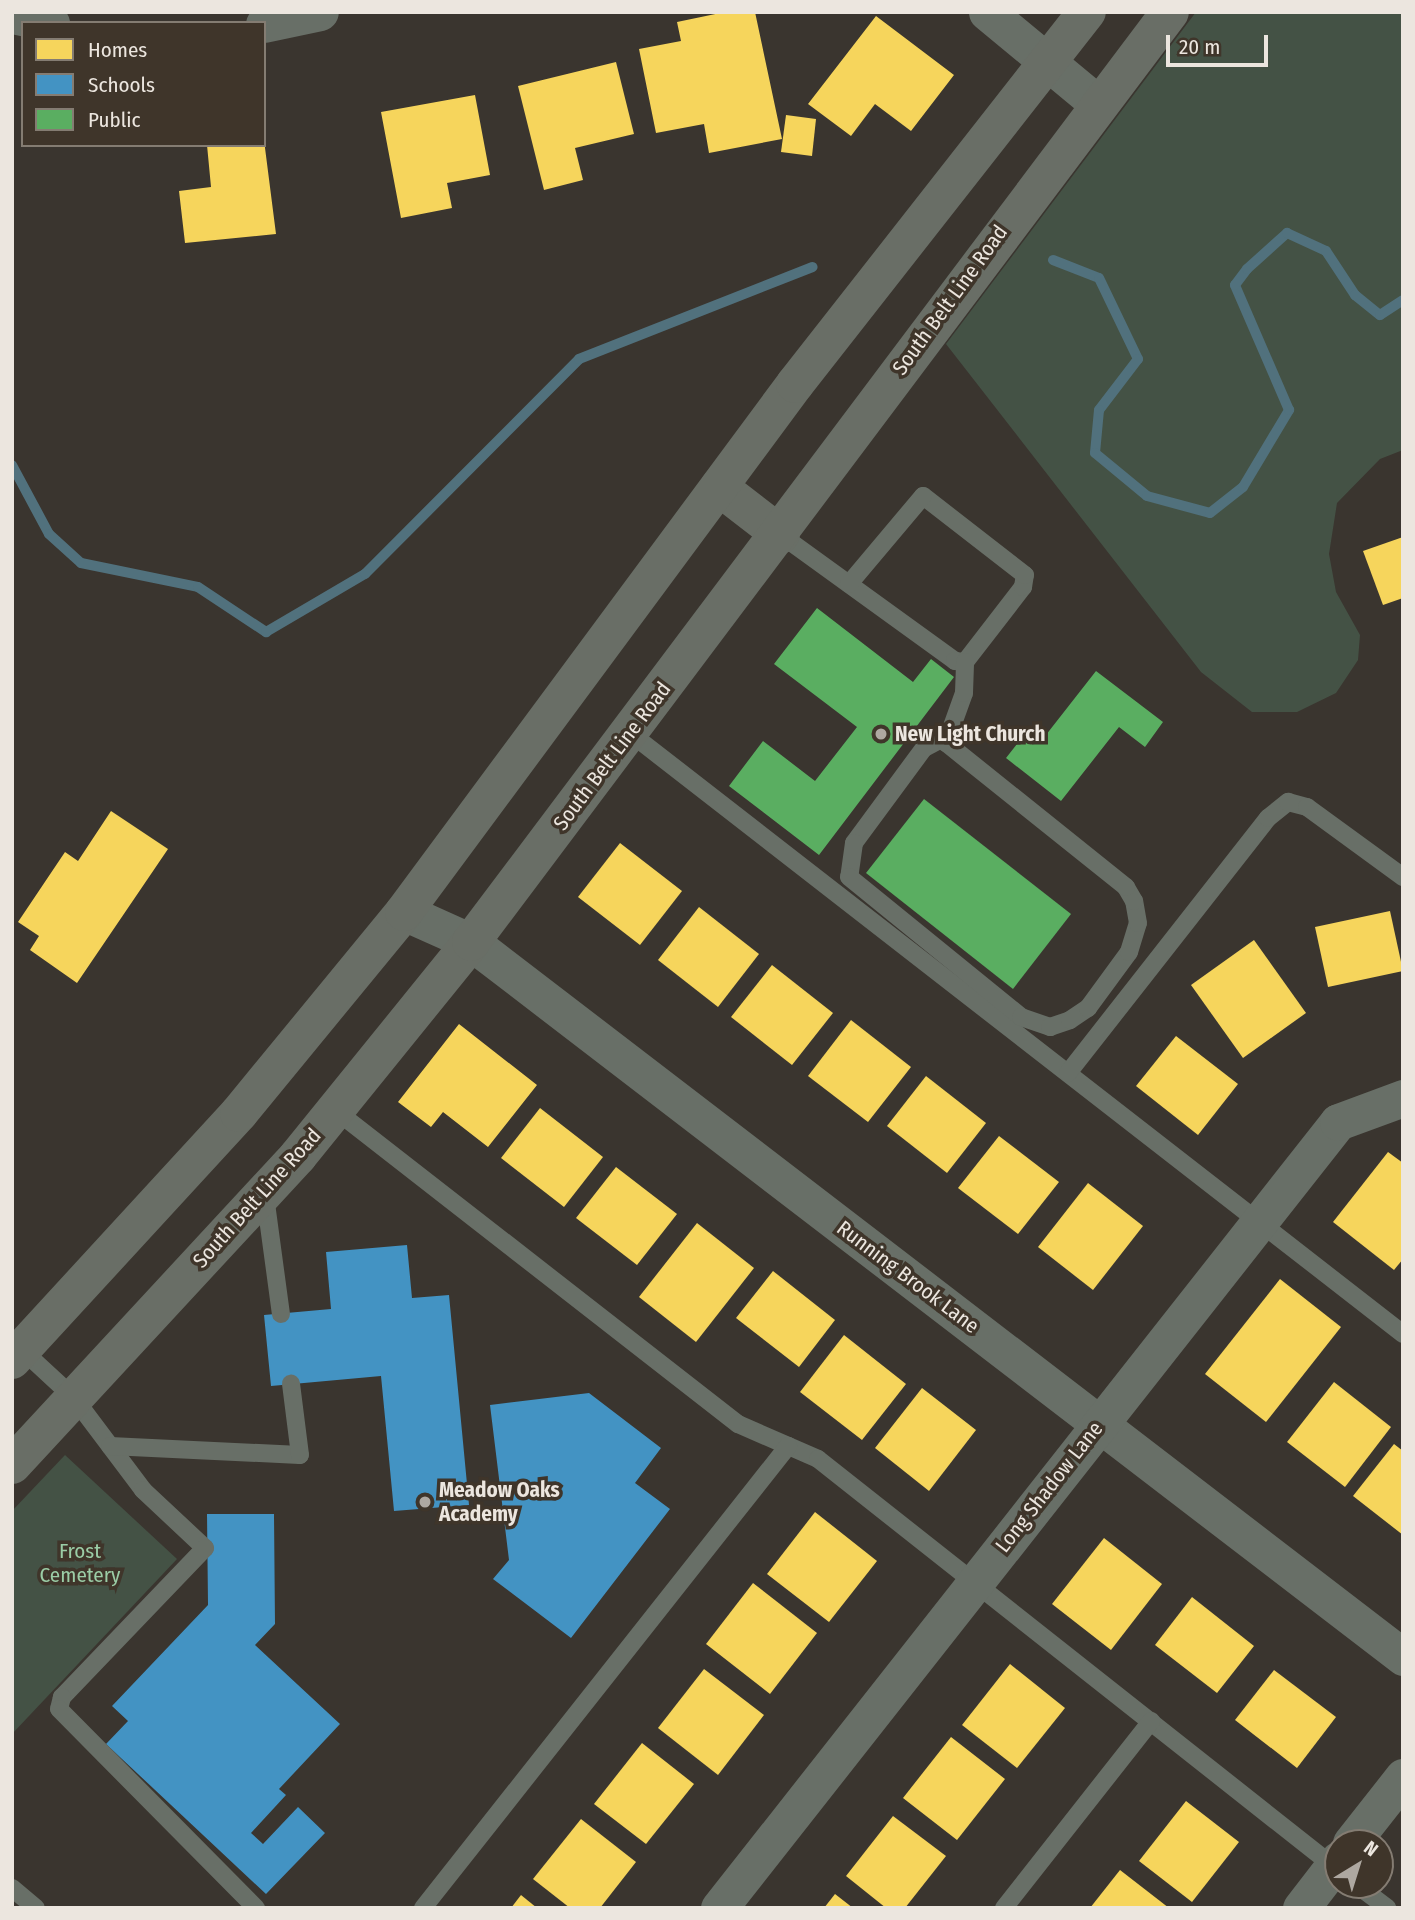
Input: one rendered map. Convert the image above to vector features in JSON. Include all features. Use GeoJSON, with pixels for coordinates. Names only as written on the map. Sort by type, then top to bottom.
{"type":"FeatureCollection","features":[{"type":"Feature","properties":{"kind":"main road"},"geometry":{"type":"LineString","coordinates":[[15,1350],[239,1113],[404,912],[719,487],[1087,12]]}},
{"type":"Feature","properties":{"kind":"main road","name":"South Belt Line Road"},"geometry":{"type":"LineString","coordinates":[[12,1465],[264,1192],[335,1110],[471,942],[781,535],[1097,103],[1170,12]]}},
{"type":"Feature","properties":{"kind":"main road"},"geometry":{"type":"LineString","coordinates":[[719,487],[781,535]]}},
{"type":"Feature","properties":{"kind":"street"},"geometry":{"type":"LineString","coordinates":[[266,24],[320,12]]}},
{"type":"Feature","properties":{"kind":"street"},"geometry":{"type":"LineString","coordinates":[[987,12],[1050,61],[1097,103]]}},
{"type":"Feature","properties":{"kind":"street"},"geometry":{"type":"LineString","coordinates":[[12,15],[41,21]]}},
{"type":"Feature","properties":{"kind":"street","name":"Running Brook Lane"},"geometry":{"type":"LineString","coordinates":[[404,912],[471,942],[1403,1657]]}},
{"type":"Feature","properties":{"kind":"street","name":"Long Shadow Lane"},"geometry":{"type":"LineString","coordinates":[[719,1908],[1338,1122],[1403,1098]]}},
{"type":"Feature","properties":{"kind":"street"},"geometry":{"type":"LineString","coordinates":[[1368,1829],[1403,1777]]}},
{"type":"Feature","properties":{"kind":"street"},"geometry":{"type":"LineString","coordinates":[[1301,1908],[1324,1885]]}},
{"type":"Feature","properties":{"kind":"lane"},"geometry":{"type":"LineString","coordinates":[[849,584],[923,496],[1025,575],[1016,597],[965,662],[964,693],[945,737],[924,748],[854,843],[849,877],[1021,1017],[1050,1027],[1070,1020],[1088,1007],[1129,953],[1139,923],[1134,901],[1126,887],[945,737]]}},
{"type":"Feature","properties":{"kind":"lane"},"geometry":{"type":"LineString","coordinates":[[781,535],[965,662]]}},
{"type":"Feature","properties":{"kind":"lane"},"geometry":{"type":"LineString","coordinates":[[630,733],[1403,1334]]}},
{"type":"Feature","properties":{"kind":"lane"},"geometry":{"type":"LineString","coordinates":[[1069,1073],[1268,818],[1288,802],[1307,807],[1403,877]]}},
{"type":"Feature","properties":{"kind":"lane"},"geometry":{"type":"LineString","coordinates":[[335,1110],[738,1424],[818,1459],[1151,1721],[1324,1850]]}},
{"type":"Feature","properties":{"kind":"lane"},"geometry":{"type":"LineString","coordinates":[[264,1192],[281,1314]]}},
{"type":"Feature","properties":{"kind":"lane"},"geometry":{"type":"LineString","coordinates":[[15,1350],[75,1398],[143,1490],[205,1548],[62,1697],[59,1709],[256,1908]]}},
{"type":"Feature","properties":{"kind":"lane"},"geometry":{"type":"LineString","coordinates":[[110,1446],[300,1455],[291,1384]]}},
{"type":"Feature","properties":{"kind":"lane"},"geometry":{"type":"LineString","coordinates":[[423,1908],[788,1446]]}},
{"type":"Feature","properties":{"kind":"lane"},"geometry":{"type":"LineString","coordinates":[[1004,1908],[1151,1721]]}},
{"type":"Feature","properties":{"kind":"lane"},"geometry":{"type":"LineString","coordinates":[[12,1888],[36,1908]]}},
{"type":"Feature","properties":{"kind":"green space"},"geometry":{"type":"Polygon","coordinates":[[[1196,12],[1403,12],[1403,450],[1380,459],[1337,503],[1329,554],[1336,592],[1360,635],[1358,660],[1336,693],[1297,712],[1252,712],[1201,672],[946,344],[1196,12]]]}},
{"type":"Feature","properties":{"kind":"green space","name":"Frost Cemetery"},"geometry":{"type":"Polygon","coordinates":[[[65,1455],[177,1559],[12,1734],[12,1511],[65,1455]]]}},
{"type":"Feature","properties":{"kind":"building: Homes"},"geometry":{"type":"Polygon","coordinates":[[[725,12],[755,12],[782,139],[709,153],[704,124],[656,133],[639,49],[681,41],[677,22],[725,12]]]}},
{"type":"Feature","properties":{"kind":"building: Homes"},"geometry":{"type":"Polygon","coordinates":[[[876,16],[954,75],[911,131],[875,104],[851,136],[808,104],[876,16]]]}},
{"type":"Feature","properties":{"kind":"building: Homes"},"geometry":{"type":"Polygon","coordinates":[[[616,62],[634,134],[575,148],[583,180],[544,190],[518,86],[616,62]]]}},
{"type":"Feature","properties":{"kind":"building: Homes"},"geometry":{"type":"Polygon","coordinates":[[[475,95],[490,175],[447,183],[452,208],[401,218],[381,112],[475,95]]]}},
{"type":"Feature","properties":{"kind":"building: Homes"},"geometry":{"type":"Polygon","coordinates":[[[786,115],[816,119],[812,156],[781,152],[786,115]]]}},
{"type":"Feature","properties":{"kind":"building: Homes"},"geometry":{"type":"Polygon","coordinates":[[[207,147],[265,147],[276,234],[185,243],[179,191],[211,187],[207,147]]]}},
{"type":"Feature","properties":{"kind":"building: Homes"},"geometry":{"type":"Polygon","coordinates":[[[1403,537],[1403,598],[1383,605],[1363,551],[1403,537]]]}},
{"type":"Feature","properties":{"kind":"building: Homes"},"geometry":{"type":"Polygon","coordinates":[[[111,811],[168,849],[77,983],[30,950],[39,936],[18,922],[65,852],[78,861],[111,811]]]}},
{"type":"Feature","properties":{"kind":"building: Homes"},"geometry":{"type":"Polygon","coordinates":[[[620,843],[682,891],[640,945],[578,897],[620,843]]]}},
{"type":"Feature","properties":{"kind":"building: Homes"},"geometry":{"type":"Polygon","coordinates":[[[699,907],[759,954],[718,1007],[658,960],[699,907]]]}},
{"type":"Feature","properties":{"kind":"building: Homes"},"geometry":{"type":"Polygon","coordinates":[[[1390,911],[1403,971],[1328,987],[1315,927],[1390,911]]]}},
{"type":"Feature","properties":{"kind":"building: Homes"},"geometry":{"type":"Polygon","coordinates":[[[1254,940],[1306,1013],[1243,1058],[1191,985],[1254,940]]]}},
{"type":"Feature","properties":{"kind":"building: Homes"},"geometry":{"type":"Polygon","coordinates":[[[772,965],[833,1013],[792,1065],[731,1017],[772,965]]]}},
{"type":"Feature","properties":{"kind":"building: Homes"},"geometry":{"type":"Polygon","coordinates":[[[851,1020],[911,1067],[868,1122],[808,1076],[851,1020]]]}},
{"type":"Feature","properties":{"kind":"building: Homes"},"geometry":{"type":"Polygon","coordinates":[[[459,1024],[537,1085],[488,1147],[443,1112],[431,1127],[398,1102],[459,1024]]]}},
{"type":"Feature","properties":{"kind":"building: Homes"},"geometry":{"type":"Polygon","coordinates":[[[1176,1036],[1238,1084],[1198,1135],[1136,1086],[1176,1036]]]}},
{"type":"Feature","properties":{"kind":"building: Homes"},"geometry":{"type":"Polygon","coordinates":[[[926,1076],[986,1123],[947,1173],[887,1126],[926,1076]]]}},
{"type":"Feature","properties":{"kind":"building: Homes"},"geometry":{"type":"Polygon","coordinates":[[[540,1108],[603,1157],[564,1207],[501,1158],[540,1108]]]}},
{"type":"Feature","properties":{"kind":"building: Homes"},"geometry":{"type":"Polygon","coordinates":[[[999,1136],[1059,1182],[1018,1234],[958,1188],[999,1136]]]}},
{"type":"Feature","properties":{"kind":"building: Homes"},"geometry":{"type":"Polygon","coordinates":[[[1388,1152],[1403,1163],[1403,1259],[1394,1270],[1333,1222],[1388,1152]]]}},
{"type":"Feature","properties":{"kind":"building: Homes"},"geometry":{"type":"Polygon","coordinates":[[[616,1167],[677,1214],[637,1265],[576,1218],[616,1167]]]}},
{"type":"Feature","properties":{"kind":"building: Homes"},"geometry":{"type":"Polygon","coordinates":[[[1088,1183],[1143,1226],[1093,1290],[1038,1247],[1088,1183]]]}},
{"type":"Feature","properties":{"kind":"building: Homes"},"geometry":{"type":"Polygon","coordinates":[[[697,1223],[754,1268],[696,1342],[639,1297],[697,1223]]]}},
{"type":"Feature","properties":{"kind":"building: Homes"},"geometry":{"type":"Polygon","coordinates":[[[773,1271],[835,1320],[799,1367],[736,1318],[773,1271]]]}},
{"type":"Feature","properties":{"kind":"building: Homes"},"geometry":{"type":"Polygon","coordinates":[[[1280,1279],[1341,1327],[1266,1422],[1205,1374],[1280,1279]]]}},
{"type":"Feature","properties":{"kind":"building: Homes"},"geometry":{"type":"Polygon","coordinates":[[[844,1335],[906,1384],[862,1440],[800,1392],[844,1335]]]}},
{"type":"Feature","properties":{"kind":"building: Homes"},"geometry":{"type":"Polygon","coordinates":[[[1334,1382],[1391,1427],[1345,1487],[1287,1442],[1334,1382]]]}},
{"type":"Feature","properties":{"kind":"building: Homes"},"geometry":{"type":"Polygon","coordinates":[[[922,1388],[976,1430],[929,1491],[875,1448],[922,1388]]]}},
{"type":"Feature","properties":{"kind":"building: Homes"},"geometry":{"type":"Polygon","coordinates":[[[1394,1444],[1403,1451],[1403,1535],[1353,1496],[1394,1444]]]}},
{"type":"Feature","properties":{"kind":"building: Homes"},"geometry":{"type":"Polygon","coordinates":[[[815,1512],[877,1561],[829,1622],[767,1574],[815,1512]]]}},
{"type":"Feature","properties":{"kind":"building: Homes"},"geometry":{"type":"Polygon","coordinates":[[[1104,1538],[1162,1584],[1111,1650],[1052,1604],[1104,1538]]]}},
{"type":"Feature","properties":{"kind":"building: Homes"},"geometry":{"type":"Polygon","coordinates":[[[753,1583],[817,1633],[770,1694],[706,1644],[753,1583]]]}},
{"type":"Feature","properties":{"kind":"building: Homes"},"geometry":{"type":"Polygon","coordinates":[[[1192,1597],[1254,1646],[1217,1693],[1155,1645],[1192,1597]]]}},
{"type":"Feature","properties":{"kind":"building: Homes"},"geometry":{"type":"Polygon","coordinates":[[[1010,1664],[1065,1708],[1017,1768],[962,1725],[1010,1664]]]}},
{"type":"Feature","properties":{"kind":"building: Homes"},"geometry":{"type":"Polygon","coordinates":[[[704,1669],[764,1715],[718,1775],[658,1728],[704,1669]]]}},
{"type":"Feature","properties":{"kind":"building: Homes"},"geometry":{"type":"Polygon","coordinates":[[[1274,1670],[1336,1717],[1297,1768],[1235,1720],[1274,1670]]]}},
{"type":"Feature","properties":{"kind":"building: Homes"},"geometry":{"type":"Polygon","coordinates":[[[951,1737],[1005,1779],[957,1840],[903,1798],[951,1737]]]}},
{"type":"Feature","properties":{"kind":"building: Homes"},"geometry":{"type":"Polygon","coordinates":[[[642,1743],[694,1784],[646,1844],[594,1804],[642,1743]]]}},
{"type":"Feature","properties":{"kind":"building: Homes"},"geometry":{"type":"Polygon","coordinates":[[[1186,1801],[1239,1842],[1192,1902],[1139,1861],[1186,1801]]]}},
{"type":"Feature","properties":{"kind":"building: Homes"},"geometry":{"type":"Polygon","coordinates":[[[893,1816],[946,1856],[905,1908],[886,1908],[846,1876],[893,1816]]]}},
{"type":"Feature","properties":{"kind":"building: Homes"},"geometry":{"type":"Polygon","coordinates":[[[581,1819],[636,1862],[600,1908],[570,1908],[533,1879],[581,1819]]]}},
{"type":"Feature","properties":{"kind":"building: Homes"},"geometry":{"type":"Polygon","coordinates":[[[1120,1870],[1169,1908],[1090,1908],[1120,1870]]]}},
{"type":"Feature","properties":{"kind":"building: Homes"},"geometry":{"type":"Polygon","coordinates":[[[835,1894],[853,1908],[824,1908],[835,1894]]]}},
{"type":"Feature","properties":{"kind":"building: Homes"},"geometry":{"type":"Polygon","coordinates":[[[521,1895],[537,1908],[511,1908],[521,1895]]]}},
{"type":"Feature","properties":{"kind":"building: Schools"},"geometry":{"type":"Polygon","coordinates":[[[407,1245],[412,1298],[449,1295],[469,1505],[394,1511],[381,1376],[271,1386],[264,1315],[331,1309],[326,1252],[407,1245]]]}},
{"type":"Feature","properties":{"kind":"building: Schools"},"geometry":{"type":"Polygon","coordinates":[[[589,1393],[661,1448],[635,1483],[670,1509],[571,1638],[493,1579],[509,1560],[490,1405],[589,1393]]]}},
{"type":"Feature","properties":{"kind":"building: Schools"},"geometry":{"type":"Polygon","coordinates":[[[207,1514],[274,1514],[275,1624],[255,1645],[340,1724],[279,1789],[286,1795],[251,1833],[263,1844],[298,1807],[325,1833],[266,1894],[106,1744],[128,1721],[112,1706],[208,1605],[207,1514]]]}},
{"type":"Feature","properties":{"kind":"building: Public","name":"New Light Church"},"geometry":{"type":"Polygon","coordinates":[[[817,608],[913,682],[931,659],[954,677],[819,855],[729,786],[763,741],[815,781],[857,727],[774,664],[817,608]]]}},
{"type":"Feature","properties":{"kind":"building: Public"},"geometry":{"type":"Polygon","coordinates":[[[1096,671],[1163,722],[1145,747],[1119,727],[1061,801],[1006,758],[1028,730],[1042,740],[1096,671]]]}},
{"type":"Feature","properties":{"kind":"building: Public"},"geometry":{"type":"Polygon","coordinates":[[[924,799],[1071,914],[1013,989],[866,873],[924,799]]]}},
{"type":"Feature","properties":{"kind":"waterway"},"geometry":{"type":"LineString","coordinates":[[1053,260],[1099,278],[1138,359],[1099,410],[1095,453],[1147,496],[1210,513],[1243,487],[1289,410],[1235,285],[1247,269],[1287,233],[1326,251],[1355,295],[1380,315],[1403,300]]}},
{"type":"Feature","properties":{"kind":"waterway"},"geometry":{"type":"LineString","coordinates":[[12,465],[49,534],[81,563],[198,587],[266,632],[365,574],[579,359],[812,267]]}},
{"type":"Feature","properties":{"kind":"place","name":"New Light Church"},"geometry":{"type":"Point","coordinates":[881,734]}},
{"type":"Feature","properties":{"kind":"place","name":"Meadow Oaks Academy"},"geometry":{"type":"Point","coordinates":[425,1502]}}]}
